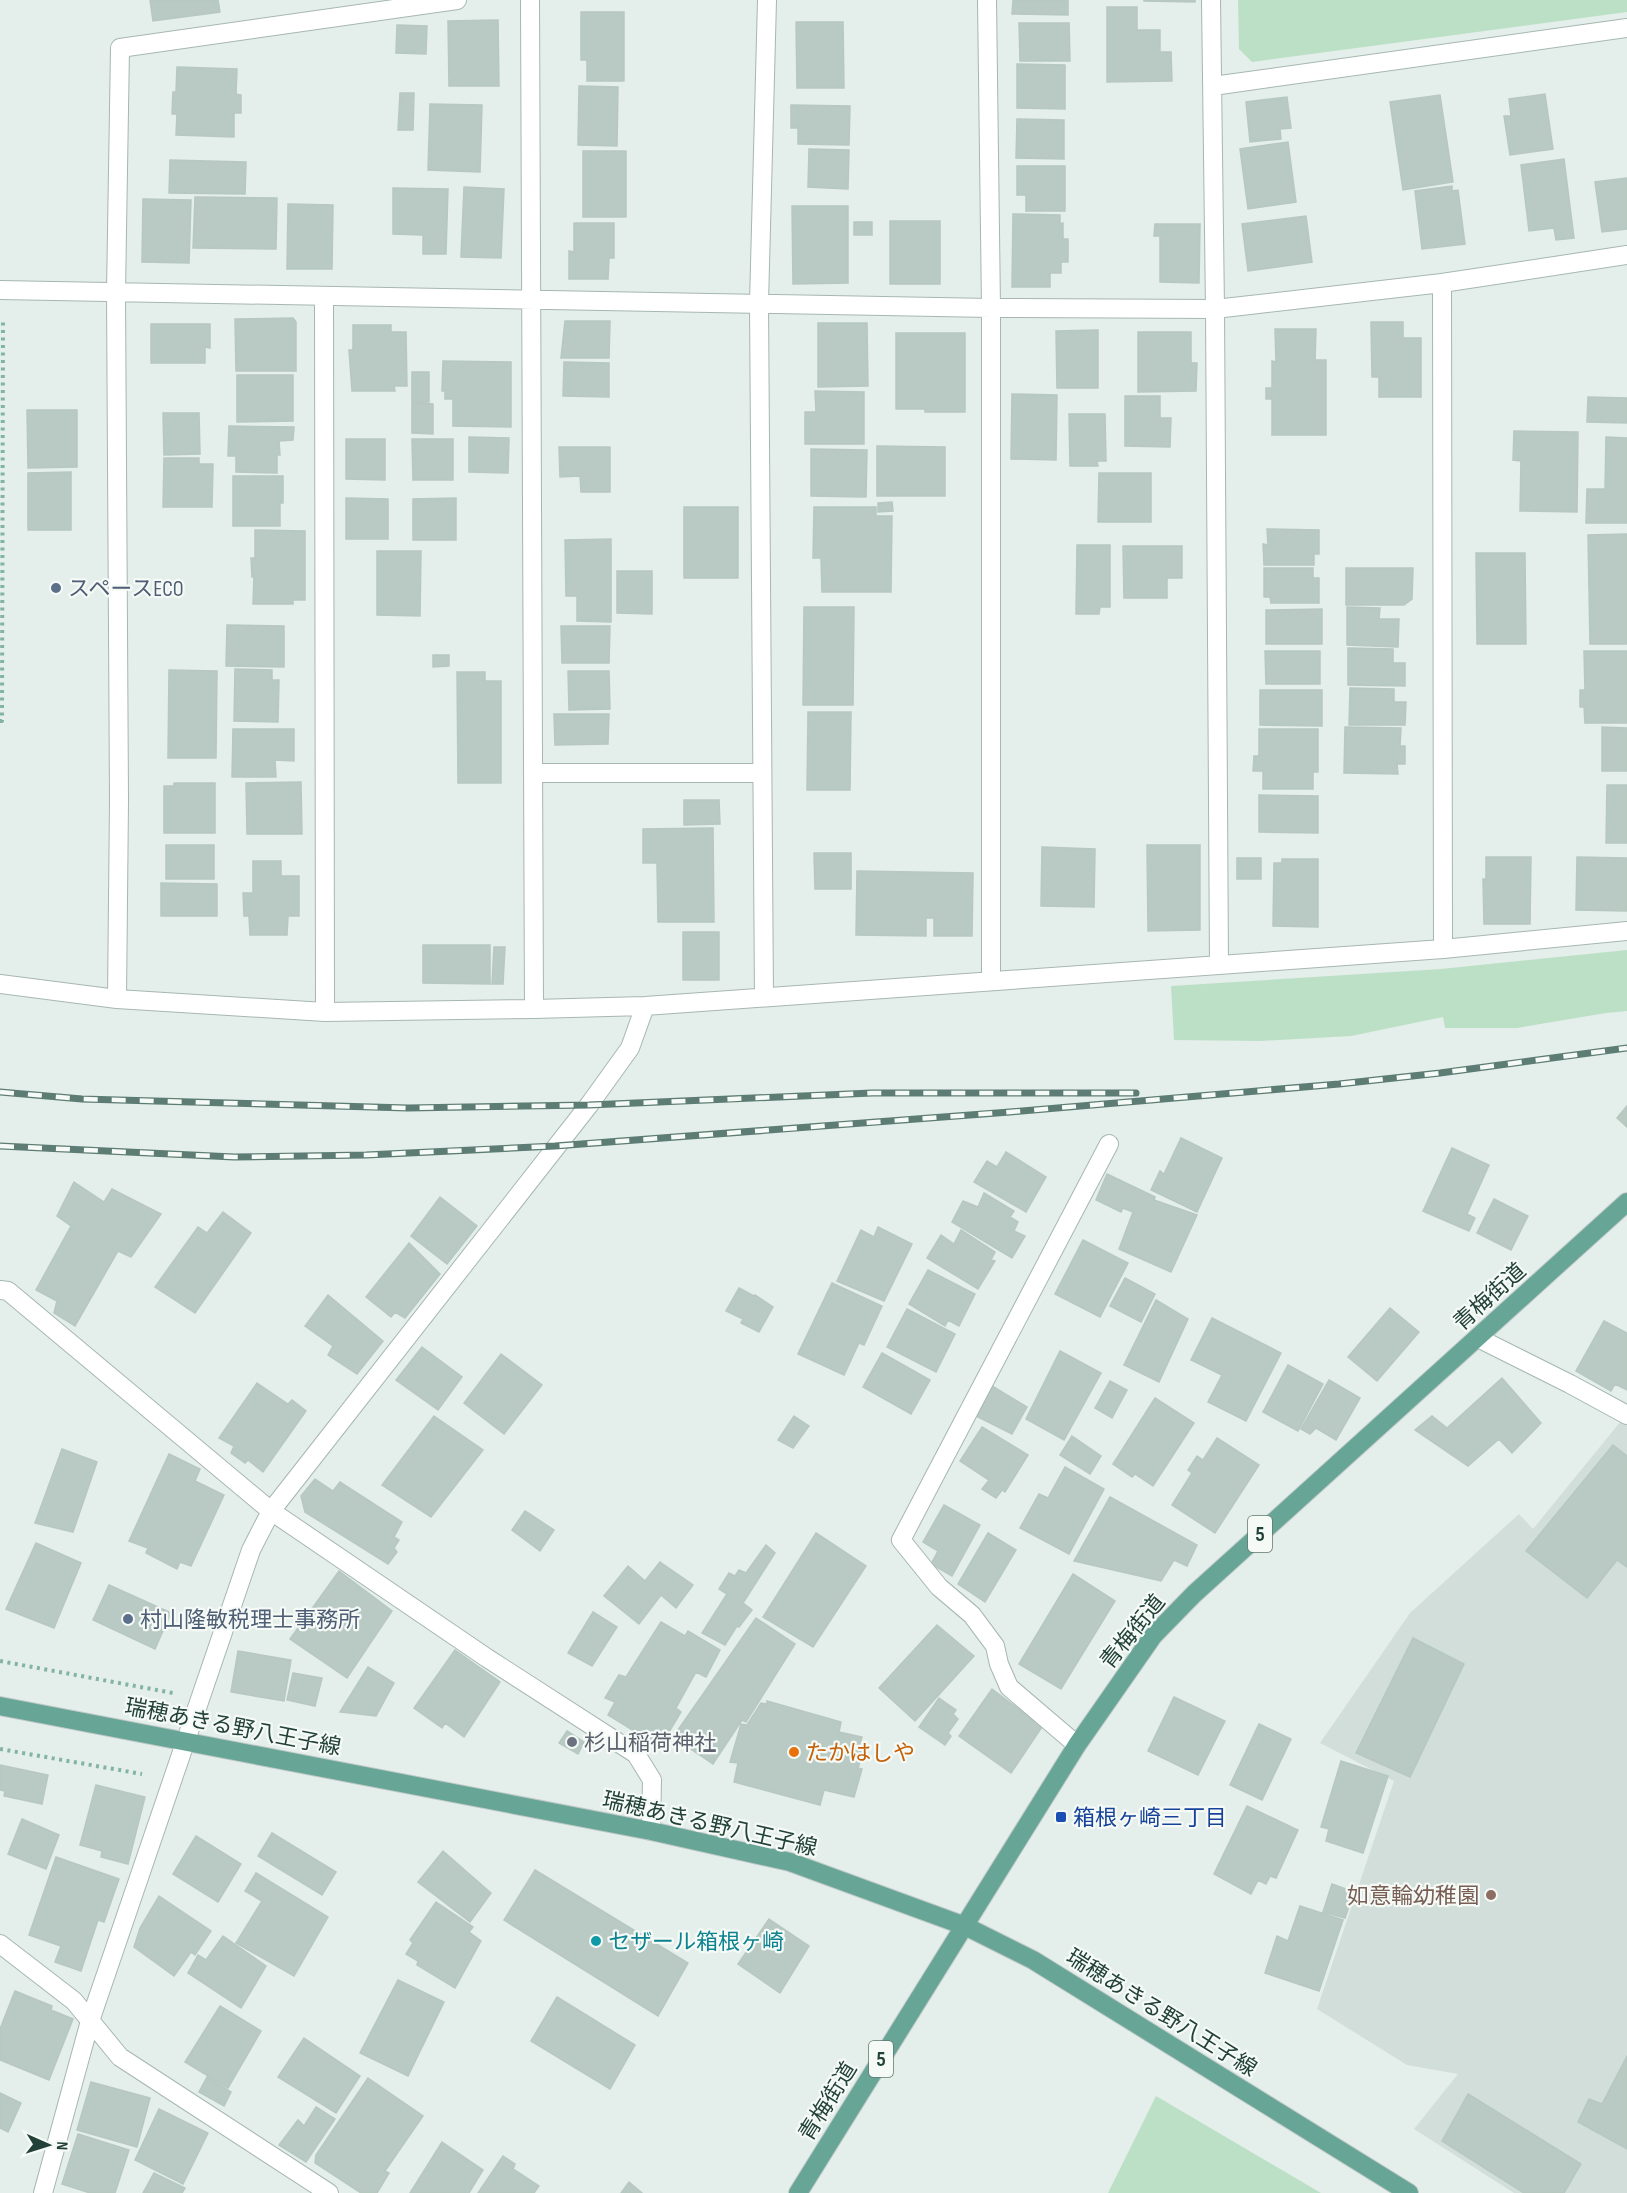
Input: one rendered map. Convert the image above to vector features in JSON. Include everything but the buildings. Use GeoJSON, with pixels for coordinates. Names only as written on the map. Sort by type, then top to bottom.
{"type":"FeatureCollection","features":[{"type":"Feature","properties":{"kind":"main road","name":"青梅街道"},"geometry":{"type":"LineString","coordinates":[[798,2193],[1077,1745],[1153,1636],[1194,1594],[1627,1203]]}},
{"type":"Feature","properties":{"kind":"main road","name":"瑞穂あきる野八王子線"},"geometry":{"type":"LineString","coordinates":[[0,1706],[651,1831],[790,1862],[965,1926],[1033,1960],[1409,2193]]}},
{"type":"Feature","properties":{"kind":"street"},"geometry":{"type":"LineString","coordinates":[[117,999],[119,800],[117,293],[120,48],[457,0]]}},
{"type":"Feature","properties":{"kind":"street"},"geometry":{"type":"LineString","coordinates":[[530,0],[534,1010]]}},
{"type":"Feature","properties":{"kind":"street"},"geometry":{"type":"LineString","coordinates":[[764,998],[759,303],[767,0]]}},
{"type":"Feature","properties":{"kind":"street"},"geometry":{"type":"LineString","coordinates":[[987,0],[991,308],[991,981]]}},
{"type":"Feature","properties":{"kind":"street"},"geometry":{"type":"LineString","coordinates":[[1211,0],[1219,965]]}},
{"type":"Feature","properties":{"kind":"street"},"geometry":{"type":"LineString","coordinates":[[1213,86],[1627,28]]}},
{"type":"Feature","properties":{"kind":"street"},"geometry":{"type":"LineString","coordinates":[[0,290],[991,308],[1215,309],[1442,283],[1627,255]]}},
{"type":"Feature","properties":{"kind":"street"},"geometry":{"type":"LineString","coordinates":[[1442,283],[1443,949]]}},
{"type":"Feature","properties":{"kind":"street"},"geometry":{"type":"LineString","coordinates":[[324,296],[325,1012]]}},
{"type":"Feature","properties":{"kind":"street"},"geometry":{"type":"LineString","coordinates":[[532,773],[761,772]]}},
{"type":"Feature","properties":{"kind":"street"},"geometry":{"type":"LineString","coordinates":[[0,984],[117,999],[325,1012],[534,1010],[645,1006],[1443,949],[1627,931]]}},
{"type":"Feature","properties":{"kind":"street"},"geometry":{"type":"LineString","coordinates":[[43,2193],[90,2021],[251,1550],[271,1511],[589,1105],[630,1048],[645,1006]]}},
{"type":"Feature","properties":{"kind":"street"},"geometry":{"type":"LineString","coordinates":[[1077,1745],[1009,1687],[999,1664],[995,1646],[972,1615],[939,1587],[902,1540],[1110,1144]]}},
{"type":"Feature","properties":{"kind":"street"},"geometry":{"type":"LineString","coordinates":[[0,1290],[8,1291],[271,1511],[487,1658],[636,1754],[652,1780],[651,1831]]}},
{"type":"Feature","properties":{"kind":"street"},"geometry":{"type":"LineString","coordinates":[[1478,1338],[1627,1415]]}},
{"type":"Feature","properties":{"kind":"street"},"geometry":{"type":"LineString","coordinates":[[0,1944],[74,2001],[120,2057],[329,2193]]}},
{"type":"Feature","properties":{"kind":"path"},"geometry":{"type":"LineString","coordinates":[[0,721],[2,721],[3,313]]}},
{"type":"Feature","properties":{"kind":"path"},"geometry":{"type":"LineString","coordinates":[[0,1661],[176,1694]]}},
{"type":"Feature","properties":{"kind":"path"},"geometry":{"type":"LineString","coordinates":[[0,1749],[142,1774]]}},
{"type":"Feature","properties":{"kind":"shaded area","name":"如意輪幼稚園"},"geometry":{"type":"Polygon","coordinates":[[[1621,1421],[1627,1426],[1627,2193],[1514,2193],[1414,2129],[1458,2074],[1407,2065],[1317,2009],[1394,1781],[1320,1743],[1410,1613],[1519,1514],[1533,1529],[1621,1421]]]}},
{"type":"Feature","properties":{"kind":"green space"},"geometry":{"type":"Polygon","coordinates":[[[1238,0],[1627,0],[1627,12],[1252,62],[1239,49],[1238,0]]]}},
{"type":"Feature","properties":{"kind":"green space"},"geometry":{"type":"Polygon","coordinates":[[[1627,950],[1627,1011],[1517,1028],[1445,1028],[1443,1017],[1351,1036],[1260,1041],[1174,1040],[1171,986],[1441,969],[1627,950]]]}},
{"type":"Feature","properties":{"kind":"green space"},"geometry":{"type":"Polygon","coordinates":[[[1156,2096],[1321,2193],[1108,2193],[1156,2096]]]}},
{"type":"Feature","properties":{"kind":"railway"},"geometry":{"type":"LineString","coordinates":[[0,1146],[234,1157],[366,1155],[555,1146],[1010,1112],[1339,1084],[1627,1048]]}},
{"type":"Feature","properties":{"kind":"railway"},"geometry":{"type":"LineString","coordinates":[[0,1092],[82,1099],[408,1108],[589,1105],[872,1093],[1136,1093]]}},
{"type":"Feature","properties":{"kind":"place","name":"スペースECO"},"geometry":{"type":"Point","coordinates":[56,588]}},
{"type":"Feature","properties":{"kind":"place","name":"村山隆敏税理士事務所"},"geometry":{"type":"Point","coordinates":[128,1619]}},
{"type":"Feature","properties":{"kind":"place","name":"杉山稲荷神社"},"geometry":{"type":"Point","coordinates":[572,1742]}},
{"type":"Feature","properties":{"kind":"place","name":"たかはしや"},"geometry":{"type":"Point","coordinates":[794,1752]}},
{"type":"Feature","properties":{"kind":"place","name":"箱根ヶ崎三丁目"},"geometry":{"type":"Point","coordinates":[1061,1817]}},
{"type":"Feature","properties":{"kind":"place","name":"如意輪幼稚園"},"geometry":{"type":"Point","coordinates":[1491,1895]}},
{"type":"Feature","properties":{"kind":"place","name":"セザール箱根ヶ崎"},"geometry":{"type":"Point","coordinates":[596,1941]}}]}
